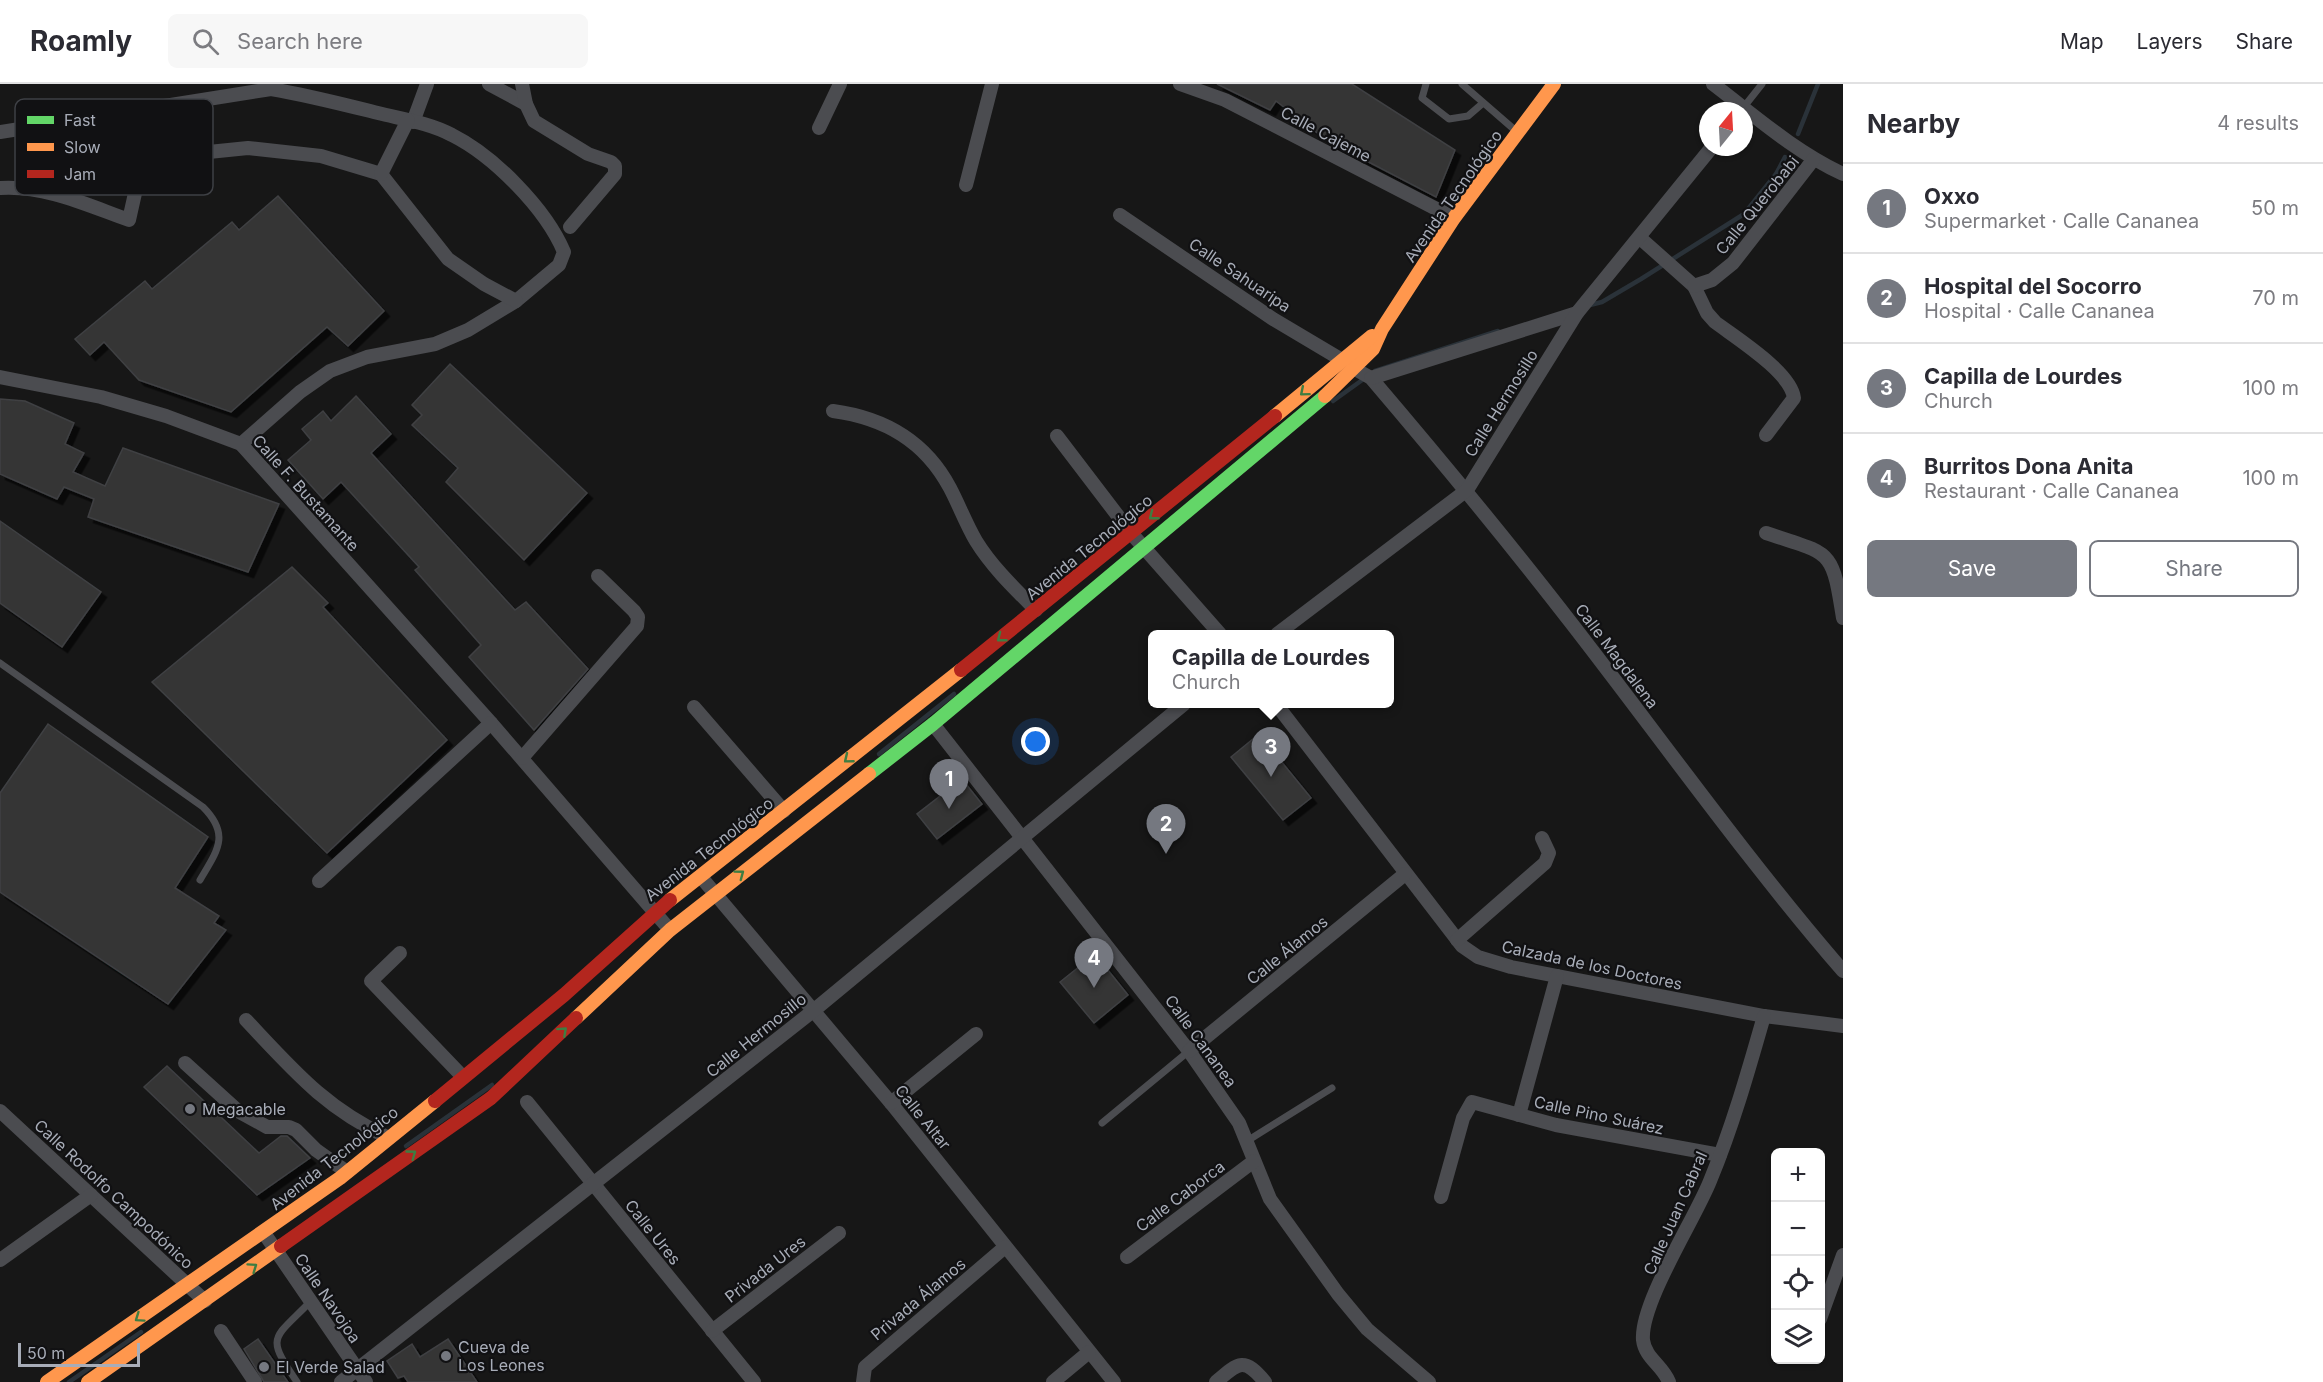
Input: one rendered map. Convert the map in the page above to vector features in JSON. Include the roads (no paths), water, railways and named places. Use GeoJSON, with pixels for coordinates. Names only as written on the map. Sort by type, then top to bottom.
{"type":"FeatureCollection","features":[{"type":"Feature","properties":{"kind":"main road","name":"Avenida Tecnológico"},"geometry":{"type":"LineString","coordinates":[[88,1382],[491,1098],[670,930],[933,724],[1341,382],[1373,349],[1382,329],[1454,218],[1554,84]]}},
{"type":"Feature","properties":{"kind":"main road","name":"Avenida Tecnológico"},"geometry":{"type":"LineString","coordinates":[[47,1382],[264,1233],[347,1172],[564,995],[655,911],[701,877],[1036,610],[1382,329]]}},
{"type":"Feature","properties":{"kind":"main road"},"geometry":{"type":"LineString","coordinates":[[1330,370],[1341,382]]}},
{"type":"Feature","properties":{"kind":"main road"},"geometry":{"type":"LineString","coordinates":[[1203,476],[1213,488]]}},
{"type":"Feature","properties":{"kind":"street"},"geometry":{"type":"LineString","coordinates":[[381,174],[411,121],[427,84]]}},
{"type":"Feature","properties":{"kind":"street"},"geometry":{"type":"LineString","coordinates":[[489,84],[526,104]]}},
{"type":"Feature","properties":{"kind":"street"},"geometry":{"type":"LineString","coordinates":[[522,84],[526,104],[534,121],[588,154],[611,162],[615,166],[615,174],[570,227]]}},
{"type":"Feature","properties":{"kind":"street"},"geometry":{"type":"LineString","coordinates":[[819,128],[840,84]]}},
{"type":"Feature","properties":{"kind":"street"},"geometry":{"type":"LineString","coordinates":[[966,185],[992,84]]}},
{"type":"Feature","properties":{"kind":"street","name":"Calle Cajeme"},"geometry":{"type":"LineString","coordinates":[[1180,84],[1225,100],[1454,218]]}},
{"type":"Feature","properties":{"kind":"street"},"geometry":{"type":"LineString","coordinates":[[1713,84],[1734,102]]}},
{"type":"Feature","properties":{"kind":"street"},"geometry":{"type":"LineString","coordinates":[[213,99],[271,90],[302,94],[411,121],[451,134],[477,150],[521,190],[554,228],[564,252],[559,265],[516,301],[468,330],[435,344],[367,357],[330,372],[300,392],[241,444]]}},
{"type":"Feature","properties":{"kind":"street"},"geometry":{"type":"LineString","coordinates":[[1753,117],[1813,160],[1843,174]]}},
{"type":"Feature","properties":{"kind":"street"},"geometry":{"type":"LineString","coordinates":[[0,132],[15,130]]}},
{"type":"Feature","properties":{"kind":"street"},"geometry":{"type":"LineString","coordinates":[[213,152],[248,148],[321,156],[381,174],[447,259],[484,284],[516,301]]}},
{"type":"Feature","properties":{"kind":"street","name":"Calle Hermosillo"},"geometry":{"type":"LineString","coordinates":[[1282,630],[1467,490],[1577,314],[1705,156]]}},
{"type":"Feature","properties":{"kind":"street","name":"Calle Querobabi"},"geometry":{"type":"LineString","coordinates":[[1694,286],[1713,280],[1733,263],[1813,160]]}},
{"type":"Feature","properties":{"kind":"street"},"geometry":{"type":"LineString","coordinates":[[0,188],[15,187]]}},
{"type":"Feature","properties":{"kind":"street"},"geometry":{"type":"LineString","coordinates":[[58,195],[129,220],[135,195]]}},
{"type":"Feature","properties":{"kind":"street","name":"Calle Sahuaripa"},"geometry":{"type":"LineString","coordinates":[[1120,214],[1273,319],[1342,360]]}},
{"type":"Feature","properties":{"kind":"street"},"geometry":{"type":"LineString","coordinates":[[1640,238],[1694,286],[1707,313],[1775,369],[1793,390],[1794,398],[1766,435]]}},
{"type":"Feature","properties":{"kind":"street"},"geometry":{"type":"LineString","coordinates":[[1371,378],[1577,314]]}},
{"type":"Feature","properties":{"kind":"street","name":"Calle Magdalena"},"geometry":{"type":"LineString","coordinates":[[1355,369],[1371,378],[1467,490],[1571,622],[1734,839],[1843,971]]}},
{"type":"Feature","properties":{"kind":"street","name":"Calle F. Bustamante"},"geometry":{"type":"LineString","coordinates":[[0,377],[101,397],[166,416],[241,444],[522,758],[670,930]]}},
{"type":"Feature","properties":{"kind":"street"},"geometry":{"type":"LineString","coordinates":[[833,411],[860,415],[891,427],[915,442],[932,459],[948,485],[976,541],[1001,575],[1036,610]]}},
{"type":"Feature","properties":{"kind":"street"},"geometry":{"type":"LineString","coordinates":[[1057,436],[1131,533],[1217,630]]}},
{"type":"Feature","properties":{"kind":"street"},"geometry":{"type":"LineString","coordinates":[[1766,533],[1814,549],[1831,562],[1836,573],[1843,618]]}},
{"type":"Feature","properties":{"kind":"street"},"geometry":{"type":"LineString","coordinates":[[522,758],[637,626],[638,617],[634,611],[598,576]]}},
{"type":"Feature","properties":{"kind":"street"},"geometry":{"type":"LineString","coordinates":[[694,707],[784,811]]}},
{"type":"Feature","properties":{"kind":"street","name":"Calle Hermosillo"},"geometry":{"type":"LineString","coordinates":[[341,1382],[362,1376],[593,1186],[813,1011],[1179,708]]}},
{"type":"Feature","properties":{"kind":"street","name":"Calzada de los Doctores"},"geometry":{"type":"LineString","coordinates":[[1279,708],[1456,940],[1478,957],[1764,1016],[1843,1026]]}},
{"type":"Feature","properties":{"kind":"street"},"geometry":{"type":"LineString","coordinates":[[319,881],[491,723]]}},
{"type":"Feature","properties":{"kind":"street","name":"Calle Cananea"},"geometry":{"type":"LineString","coordinates":[[933,724],[1189,1051],[1239,1123],[1270,1199],[1338,1294],[1367,1329],[1429,1382]]}},
{"type":"Feature","properties":{"kind":"street"},"geometry":{"type":"LineString","coordinates":[[1456,940],[1545,863],[1549,853],[1542,838]]}},
{"type":"Feature","properties":{"kind":"street","name":"Calle Álamos"},"geometry":{"type":"LineString","coordinates":[[1189,1051],[1405,874]]}},
{"type":"Feature","properties":{"kind":"street","name":"Calle Altar"},"geometry":{"type":"LineString","coordinates":[[701,877],[891,1103],[1114,1382]]}},
{"type":"Feature","properties":{"kind":"street"},"geometry":{"type":"LineString","coordinates":[[400,953],[371,981],[463,1077]]}},
{"type":"Feature","properties":{"kind":"street"},"geometry":{"type":"LineString","coordinates":[[1519,1115],[1557,975]]}},
{"type":"Feature","properties":{"kind":"street","name":"Calle Juan Cabral"},"geometry":{"type":"LineString","coordinates":[[1669,1382],[1663,1370],[1646,1351],[1643,1342],[1646,1320],[1689,1220],[1710,1184],[1744,1088],[1764,1016]]}},
{"type":"Feature","properties":{"kind":"street"},"geometry":{"type":"LineString","coordinates":[[246,1020],[311,1088],[342,1113],[389,1138]]}},
{"type":"Feature","properties":{"kind":"street"},"geometry":{"type":"LineString","coordinates":[[891,1103],[976,1034]]}},
{"type":"Feature","properties":{"kind":"street"},"geometry":{"type":"LineString","coordinates":[[185,1063],[238,1111],[267,1127],[289,1127],[296,1130],[316,1150],[347,1172]]}},
{"type":"Feature","properties":{"kind":"street","name":"Calle Ures"},"geometry":{"type":"LineString","coordinates":[[527,1102],[754,1382]]}},
{"type":"Feature","properties":{"kind":"street","name":"Calle Pino Suárez"},"geometry":{"type":"LineString","coordinates":[[1441,1197],[1463,1118],[1472,1102],[1556,1125],[1720,1155]]}},
{"type":"Feature","properties":{"kind":"street","name":"Calle Rodolfo Campodónico"},"geometry":{"type":"LineString","coordinates":[[0,1111],[205,1301]]}},
{"type":"Feature","properties":{"kind":"street","name":"Calle Caborca"},"geometry":{"type":"LineString","coordinates":[[1127,1257],[1254,1161]]}},
{"type":"Feature","properties":{"kind":"street"},"geometry":{"type":"LineString","coordinates":[[0,1260],[91,1195]]}},
{"type":"Feature","properties":{"kind":"street","name":"Calle Navojoa"},"geometry":{"type":"LineString","coordinates":[[264,1233],[362,1376]]}},
{"type":"Feature","properties":{"kind":"street","name":"Privada Ures"},"geometry":{"type":"LineString","coordinates":[[712,1331],[838,1233]]}},
{"type":"Feature","properties":{"kind":"street","name":"Privada Álamos"},"geometry":{"type":"LineString","coordinates":[[863,1382],[865,1367],[1005,1247]]}},
{"type":"Feature","properties":{"kind":"street"},"geometry":{"type":"LineString","coordinates":[[1824,1310],[1843,1255]]}},
{"type":"Feature","properties":{"kind":"street"},"geometry":{"type":"LineString","coordinates":[[221,1332],[255,1382]]}},
{"type":"Feature","properties":{"kind":"street"},"geometry":{"type":"LineString","coordinates":[[1053,1382],[1089,1352]]}},
{"type":"Feature","properties":{"kind":"street"},"geometry":{"type":"LineString","coordinates":[[1216,1382],[1235,1365],[1243,1364],[1252,1367],[1265,1382]]}},
{"type":"Feature","properties":{"kind":"lane"},"geometry":{"type":"LineString","coordinates":[[1426,84],[1422,98],[1449,119],[1468,116],[1483,103]]}},
{"type":"Feature","properties":{"kind":"lane"},"geometry":{"type":"LineString","coordinates":[[1462,84],[1518,133]]}},
{"type":"Feature","properties":{"kind":"lane"},"geometry":{"type":"LineString","coordinates":[[1748,102],[1762,84]]}},
{"type":"Feature","properties":{"kind":"lane"},"geometry":{"type":"LineString","coordinates":[[0,663],[216,819],[220,831],[219,844],[200,880]]}},
{"type":"Feature","properties":{"kind":"lane"},"geometry":{"type":"LineString","coordinates":[[1102,1124],[1189,1051]]}},
{"type":"Feature","properties":{"kind":"lane"},"geometry":{"type":"LineString","coordinates":[[1247,1141],[1332,1088]]}},
{"type":"Feature","properties":{"kind":"lane"},"geometry":{"type":"LineString","coordinates":[[297,1382],[277,1353],[276,1346],[281,1332],[310,1302]]}},
{"type":"Feature","properties":{"kind":"waterway"},"geometry":{"type":"LineString","coordinates":[[1798,134],[1818,84]]}},
{"type":"Feature","properties":{"kind":"waterway"},"geometry":{"type":"LineString","coordinates":[[1590,305],[1602,302],[1641,279],[1744,214],[1776,174],[1785,157]]}},
{"type":"Feature","properties":{"kind":"waterway"},"geometry":{"type":"LineString","coordinates":[[1375,371],[1498,331]]}},
{"type":"Feature","properties":{"kind":"waterway"},"geometry":{"type":"LineString","coordinates":[[1333,401],[1365,378]]}},
{"type":"Feature","properties":{"kind":"waterway"},"geometry":{"type":"LineString","coordinates":[[879,754],[954,694]]}},
{"type":"Feature","properties":{"kind":"waterway"},"geometry":{"type":"LineString","coordinates":[[406,1146],[492,1085]]}},
{"type":"Feature","properties":{"kind":"waterway"},"geometry":{"type":"LineString","coordinates":[[69,1382],[141,1332]]}},
{"type":"Feature","properties":{"kind":"place","name":"Capilla de Lourdes"},"geometry":{"type":"Point","coordinates":[1271,777]}},
{"type":"Feature","properties":{"kind":"place","name":"Oxxo"},"geometry":{"type":"Point","coordinates":[949,809]}},
{"type":"Feature","properties":{"kind":"place","name":"Hospital del Socorro"},"geometry":{"type":"Point","coordinates":[1166,854]}},
{"type":"Feature","properties":{"kind":"place","name":"Burritos Dona Anita"},"geometry":{"type":"Point","coordinates":[1094,988]}},
{"type":"Feature","properties":{"kind":"place","name":"Megacable"},"geometry":{"type":"Point","coordinates":[190,1109]}},
{"type":"Feature","properties":{"kind":"place","name":"Cueva de Los Leones"},"geometry":{"type":"Point","coordinates":[446,1356]}},
{"type":"Feature","properties":{"kind":"place","name":"El Verde Salad"},"geometry":{"type":"Point","coordinates":[264,1367]}}]}
